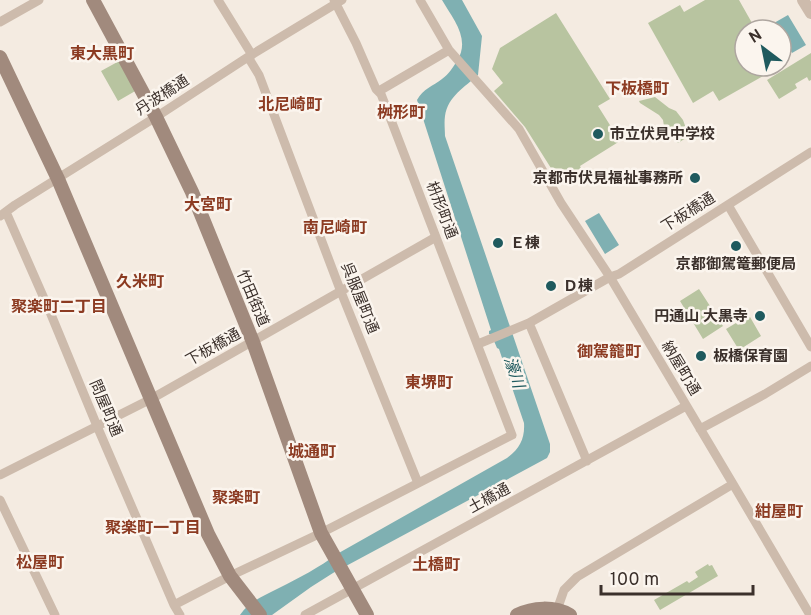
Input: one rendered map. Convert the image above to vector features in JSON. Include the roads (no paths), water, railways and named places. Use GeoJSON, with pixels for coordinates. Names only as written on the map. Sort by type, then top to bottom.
{"type":"FeatureCollection","features":[{"type":"Feature","properties":{"kind":"main road","name":"竹田街道"},"geometry":{"type":"LineString","coordinates":[[93,0],[156,117],[192,192],[253,342],[321,533],[367,615]]}},
{"type":"Feature","properties":{"kind":"main road"},"geometry":{"type":"LineString","coordinates":[[0,57],[58,178],[208,534],[230,576],[260,615]]}},
{"type":"Feature","properties":{"kind":"main road"},"geometry":{"type":"LineString","coordinates":[[517,615],[534,609],[563,612]]}},
{"type":"Feature","properties":{"kind":"street"},"geometry":{"type":"LineString","coordinates":[[0,22],[39,0]]}},
{"type":"Feature","properties":{"kind":"street","name":"呉服屋町通"},"geometry":{"type":"LineString","coordinates":[[218,0],[259,75],[341,292],[418,483]]}},
{"type":"Feature","properties":{"kind":"street"},"geometry":{"type":"LineString","coordinates":[[379,91],[451,53],[420,0]]}},
{"type":"Feature","properties":{"kind":"street"},"geometry":{"type":"LineString","coordinates":[[803,0],[811,13]]}},
{"type":"Feature","properties":{"kind":"street","name":"丹波橋通"},"geometry":{"type":"LineString","coordinates":[[3,214],[337,1]]}},
{"type":"Feature","properties":{"kind":"street","name":"枡形町通"},"geometry":{"type":"LineString","coordinates":[[337,1],[376,88],[381,94],[512,435],[418,483]]}},
{"type":"Feature","properties":{"kind":"street","name":"納屋町通"},"geometry":{"type":"LineString","coordinates":[[451,53],[519,129],[561,204],[610,277],[810,615]]}},
{"type":"Feature","properties":{"kind":"street","name":"下板橋通"},"geometry":{"type":"LineString","coordinates":[[478,344],[529,323],[619,273],[811,152]]}},
{"type":"Feature","properties":{"kind":"street"},"geometry":{"type":"LineString","coordinates":[[728,205],[811,347]]}},
{"type":"Feature","properties":{"kind":"street","name":"問屋町通"},"geometry":{"type":"LineString","coordinates":[[3,214],[50,312],[180,615]]}},
{"type":"Feature","properties":{"kind":"street","name":"下板橋通"},"geometry":{"type":"LineString","coordinates":[[0,475],[151,399],[436,237]]}},
{"type":"Feature","properties":{"kind":"street"},"geometry":{"type":"LineString","coordinates":[[529,323],[587,461]]}},
{"type":"Feature","properties":{"kind":"street"},"geometry":{"type":"LineString","coordinates":[[700,429],[811,366]]}},
{"type":"Feature","properties":{"kind":"street","name":"土橋通"},"geometry":{"type":"LineString","coordinates":[[304,615],[686,406]]}},
{"type":"Feature","properties":{"kind":"street"},"geometry":{"type":"LineString","coordinates":[[174,605],[418,483]]}},
{"type":"Feature","properties":{"kind":"street"},"geometry":{"type":"LineString","coordinates":[[563,612],[564,590],[577,577],[734,484]]}},
{"type":"Feature","properties":{"kind":"street"},"geometry":{"type":"LineString","coordinates":[[0,500],[55,615]]}},
{"type":"Feature","properties":{"kind":"water","name":"濠川"},"geometry":{"type":"Polygon","coordinates":[[[442,0],[462,0],[482,36],[478,75],[458,92],[450,103],[445,116],[445,136],[550,444],[550,452],[547,458],[333,573],[272,615],[240,615],[257,599],[309,572],[507,458],[518,447],[524,434],[524,423],[499,349],[489,334],[491,330],[417,100],[425,90],[447,75],[461,53],[459,29],[442,0]]]}},
{"type":"Feature","properties":{"kind":"water"},"geometry":{"type":"Polygon","coordinates":[[[793,23],[806,45],[793,52],[793,23]]]}},
{"type":"Feature","properties":{"kind":"water"},"geometry":{"type":"Polygon","coordinates":[[[599,213],[619,245],[605,254],[585,221],[599,213]]]}},
{"type":"Feature","properties":{"kind":"place","name":"市立伏見中学校"},"geometry":{"type":"Point","coordinates":[598,134]}},
{"type":"Feature","properties":{"kind":"place","name":"京都市伏見福祉事務所"},"geometry":{"type":"Point","coordinates":[695,178]}},
{"type":"Feature","properties":{"kind":"place","name":"Ｅ棟"},"geometry":{"type":"Point","coordinates":[498,243]}},
{"type":"Feature","properties":{"kind":"place","name":"京都御駕篭郵便局"},"geometry":{"type":"Point","coordinates":[736,246]}},
{"type":"Feature","properties":{"kind":"place","name":"Ｄ棟"},"geometry":{"type":"Point","coordinates":[551,286]}},
{"type":"Feature","properties":{"kind":"place","name":"円通山 大黒寺"},"geometry":{"type":"Point","coordinates":[760,316]}},
{"type":"Feature","properties":{"kind":"place","name":"板橋保育園"},"geometry":{"type":"Point","coordinates":[701,356]}},
{"type":"Feature","properties":{"kind":"district","name":"東大黒町"},"geometry":{"type":"Point","coordinates":[102,53]}},
{"type":"Feature","properties":{"kind":"district","name":"下板橋町"},"geometry":{"type":"Point","coordinates":[637,88]}},
{"type":"Feature","properties":{"kind":"district","name":"北尼崎町"},"geometry":{"type":"Point","coordinates":[290,104]}},
{"type":"Feature","properties":{"kind":"district","name":"桝形町"},"geometry":{"type":"Point","coordinates":[401,112]}},
{"type":"Feature","properties":{"kind":"district","name":"大宮町"},"geometry":{"type":"Point","coordinates":[208,204]}},
{"type":"Feature","properties":{"kind":"district","name":"南尼崎町"},"geometry":{"type":"Point","coordinates":[335,227]}},
{"type":"Feature","properties":{"kind":"district","name":"久米町"},"geometry":{"type":"Point","coordinates":[140,281]}},
{"type":"Feature","properties":{"kind":"district","name":"聚楽町二丁目"},"geometry":{"type":"Point","coordinates":[59,306]}},
{"type":"Feature","properties":{"kind":"district","name":"御駕籠町"},"geometry":{"type":"Point","coordinates":[609,351]}},
{"type":"Feature","properties":{"kind":"district","name":"東堺町"},"geometry":{"type":"Point","coordinates":[429,382]}},
{"type":"Feature","properties":{"kind":"district","name":"城通町"},"geometry":{"type":"Point","coordinates":[312,451]}},
{"type":"Feature","properties":{"kind":"district","name":"聚楽町"},"geometry":{"type":"Point","coordinates":[236,497]}},
{"type":"Feature","properties":{"kind":"district","name":"紺屋町"},"geometry":{"type":"Point","coordinates":[779,511]}},
{"type":"Feature","properties":{"kind":"district","name":"聚楽町一丁目"},"geometry":{"type":"Point","coordinates":[153,527]}},
{"type":"Feature","properties":{"kind":"district","name":"松屋町"},"geometry":{"type":"Point","coordinates":[40,562]}},
{"type":"Feature","properties":{"kind":"district","name":"土橋町"},"geometry":{"type":"Point","coordinates":[436,564]}}]}
